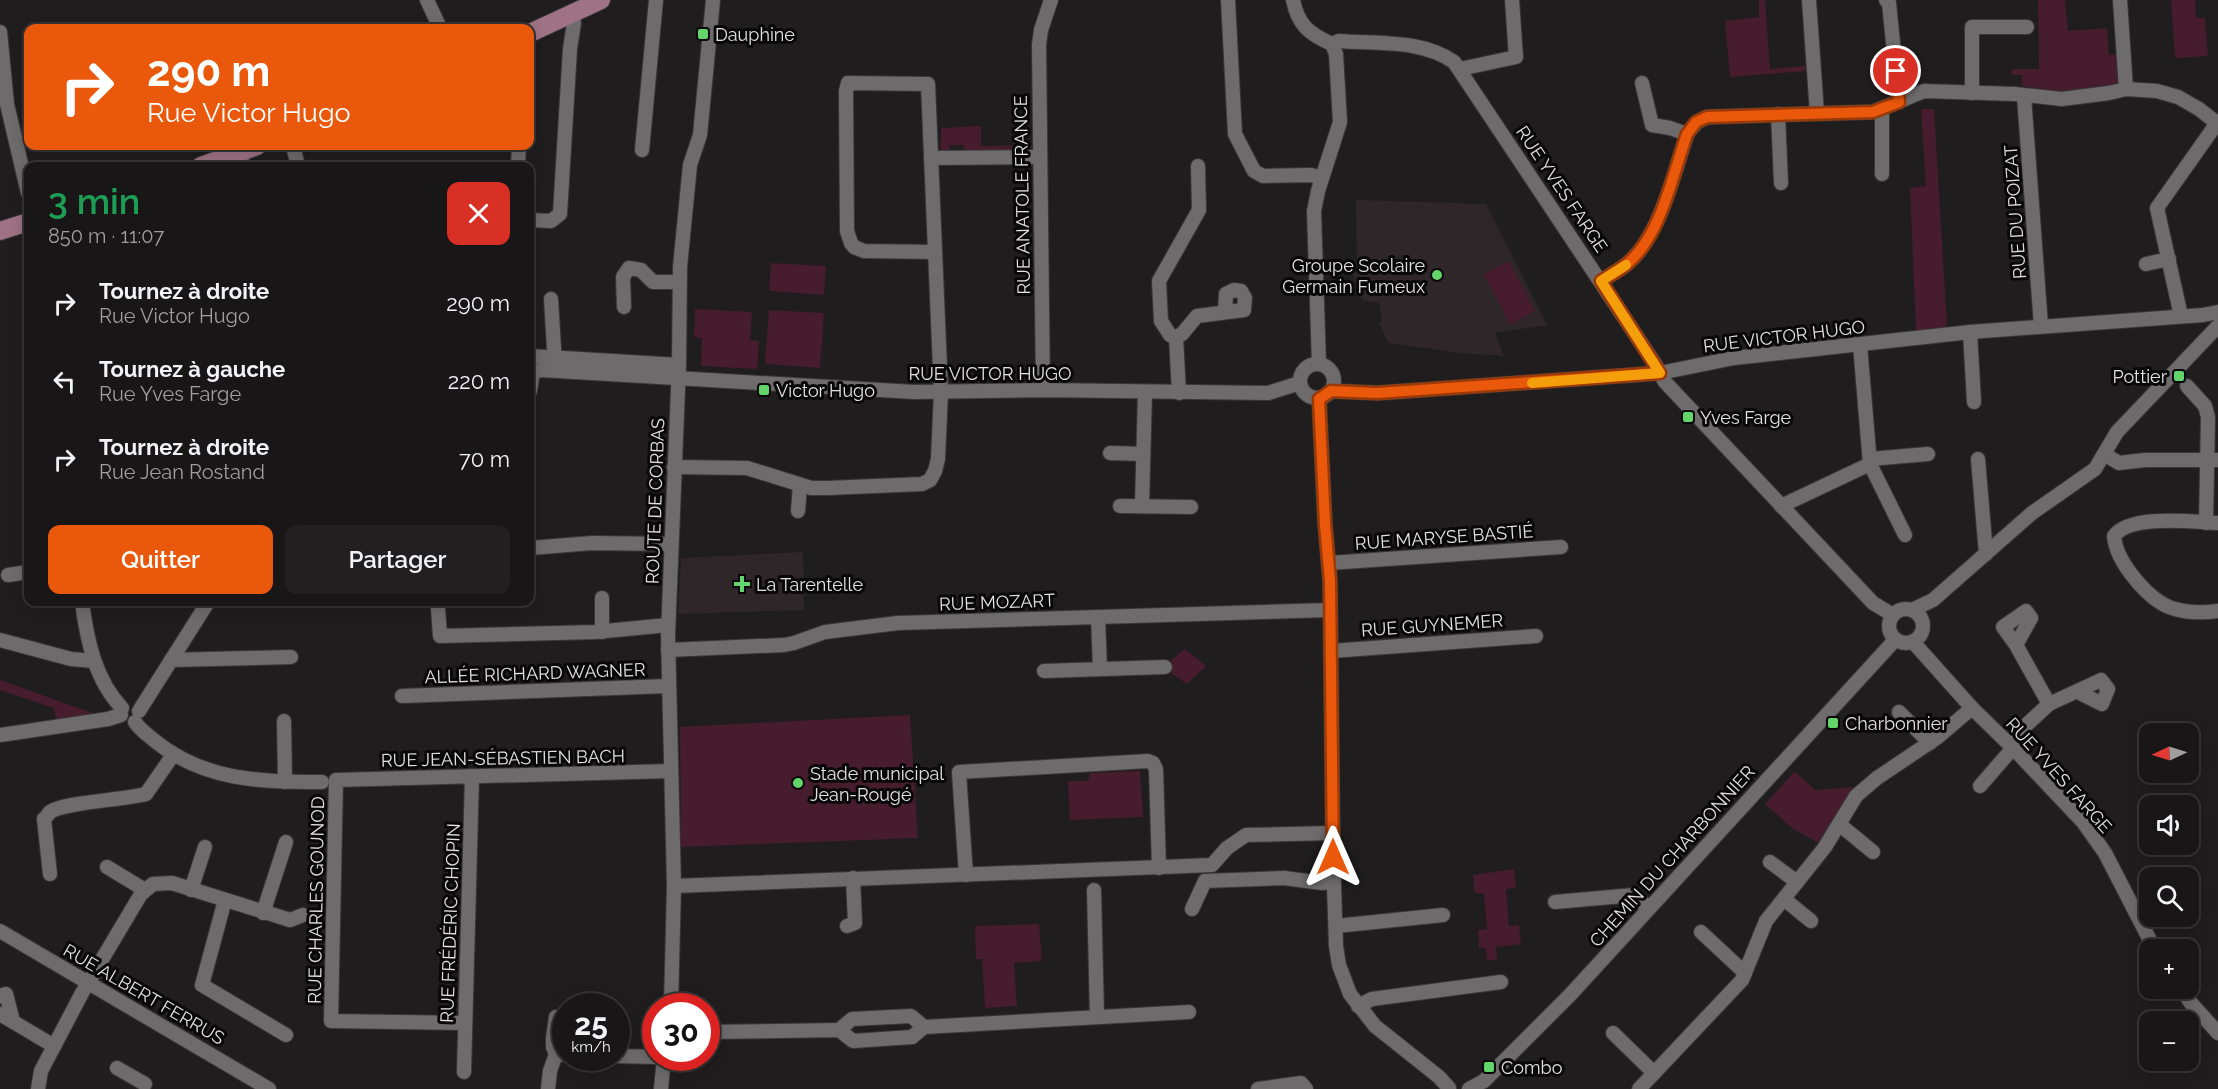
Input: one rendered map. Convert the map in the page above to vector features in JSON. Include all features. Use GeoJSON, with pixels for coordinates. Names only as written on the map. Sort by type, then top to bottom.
{"type":"FeatureCollection","features":[{"type":"Feature","properties":{"kind":"main road"},"geometry":{"type":"LineString","coordinates":[[534,31],[601,0]]}},
{"type":"Feature","properties":{"kind":"main road"},"geometry":{"type":"LineString","coordinates":[[224,162],[242,159]]}},
{"type":"Feature","properties":{"kind":"main road"},"geometry":{"type":"LineString","coordinates":[[0,231],[24,223]]}},
{"type":"Feature","properties":{"kind":"street"},"geometry":{"type":"LineString","coordinates":[[427,0],[438,24]]}},
{"type":"Feature","properties":{"kind":"street"},"geometry":{"type":"LineString","coordinates":[[642,150],[656,0]]}},
{"type":"Feature","properties":{"kind":"street","name":"ROUTE DE CORBAS"},"geometry":{"type":"LineString","coordinates":[[671,993],[674,886],[668,625],[680,282],[690,165],[700,135],[713,0]]}},
{"type":"Feature","properties":{"kind":"street","name":"RUE ANATOLE FRANCE"},"geometry":{"type":"LineString","coordinates":[[1043,390],[1039,45],[1041,30],[1051,0]]}},
{"type":"Feature","properties":{"kind":"street"},"geometry":{"type":"LineString","coordinates":[[1228,0],[1235,134],[1254,171],[1263,176],[1311,175],[1322,178]]}},
{"type":"Feature","properties":{"kind":"street"},"geometry":{"type":"LineString","coordinates":[[1293,0],[1301,24],[1313,34],[1332,44],[1336,54],[1340,122],[1314,211],[1319,364]]}},
{"type":"Feature","properties":{"kind":"street"},"geometry":{"type":"LineString","coordinates":[[1460,69],[1516,57],[1512,0]]}},
{"type":"Feature","properties":{"kind":"street"},"geometry":{"type":"LineString","coordinates":[[1809,0],[1817,113]]}},
{"type":"Feature","properties":{"kind":"street"},"geometry":{"type":"LineString","coordinates":[[1886,0],[1889,3],[1899,102]]}},
{"type":"Feature","properties":{"kind":"street"},"geometry":{"type":"LineString","coordinates":[[2120,0],[2126,89]]}},
{"type":"Feature","properties":{"kind":"street"},"geometry":{"type":"LineString","coordinates":[[534,220],[551,221],[560,214],[570,49],[574,23],[572,14]]}},
{"type":"Feature","properties":{"kind":"street"},"geometry":{"type":"LineString","coordinates":[[1972,93],[1972,27],[2027,27]]}},
{"type":"Feature","properties":{"kind":"street"},"geometry":{"type":"LineString","coordinates":[[0,32],[7,104],[24,176]]}},
{"type":"Feature","properties":{"kind":"street","name":"RUE YVES FARGE"},"geometry":{"type":"LineString","coordinates":[[1332,44],[1339,41],[1416,46],[1444,55],[1460,69],[1673,391],[1873,603],[1893,615]]}},
{"type":"Feature","properties":{"kind":"street"},"geometry":{"type":"LineString","coordinates":[[674,467],[747,468],[811,488],[910,486],[930,480],[935,471],[938,459],[941,392],[928,84],[848,83],[845,182],[847,231],[851,243],[854,247],[864,251],[935,252]]}},
{"type":"Feature","properties":{"kind":"street"},"geometry":{"type":"LineString","coordinates":[[1642,83],[1652,125],[1687,134]]}},
{"type":"Feature","properties":{"kind":"street"},"geometry":{"type":"LineString","coordinates":[[1601,281],[1628,263],[1642,247],[1655,226],[1687,134],[1696,122],[1707,117],[1873,112],[1924,91],[2062,99],[2126,89],[2157,91],[2178,97],[2199,109],[2217,124],[2157,208],[2181,316]]}},
{"type":"Feature","properties":{"kind":"street","name":"RUE DU POIZAT"},"geometry":{"type":"LineString","coordinates":[[2024,96],[2042,326]]}},
{"type":"Feature","properties":{"kind":"street"},"geometry":{"type":"LineString","coordinates":[[1881,109],[1882,174]]}},
{"type":"Feature","properties":{"kind":"street"},"geometry":{"type":"LineString","coordinates":[[1778,114],[1781,183]]}},
{"type":"Feature","properties":{"kind":"street"},"geometry":{"type":"LineString","coordinates":[[931,158],[1040,157]]}},
{"type":"Feature","properties":{"kind":"street"},"geometry":{"type":"LineString","coordinates":[[1198,166],[1199,210],[1159,281],[1161,321],[1170,335],[1176,337],[1182,334],[1197,316],[1225,312]]}},
{"type":"Feature","properties":{"kind":"street"},"geometry":{"type":"LineString","coordinates":[[2146,264],[2169,259]]}},
{"type":"Feature","properties":{"kind":"street"},"geometry":{"type":"LineString","coordinates":[[624,307],[623,277],[629,268],[635,267],[641,270],[653,282],[680,282]]}},
{"type":"Feature","properties":{"kind":"street"},"geometry":{"type":"LineString","coordinates":[[534,372],[555,364],[551,299]]}},
{"type":"Feature","properties":{"kind":"street","name":"RUE VICTOR HUGO"},"geometry":{"type":"LineString","coordinates":[[1328,389],[1377,393],[1660,373],[1734,358],[1970,332],[2218,312]]}},
{"type":"Feature","properties":{"kind":"street"},"geometry":{"type":"LineString","coordinates":[[1933,600],[1922,622],[1920,636],[1913,642],[1903,644],[1894,640],[1889,625],[1893,615],[1902,610],[1912,610],[1933,600],[2032,513],[2095,469],[2116,432],[2218,326]]}},
{"type":"Feature","properties":{"kind":"street"},"geometry":{"type":"LineString","coordinates":[[1970,332],[1974,402]]}},
{"type":"Feature","properties":{"kind":"street"},"geometry":{"type":"LineString","coordinates":[[1176,337],[1179,393]]}},
{"type":"Feature","properties":{"kind":"street"},"geometry":{"type":"LineString","coordinates":[[1860,345],[1870,462],[1905,535]]}},
{"type":"Feature","properties":{"kind":"street","name":"RUE VICTOR HUGO"},"geometry":{"type":"LineString","coordinates":[[534,357],[555,364],[678,371],[858,390],[1268,393],[1300,382]]}},
{"type":"Feature","properties":{"kind":"street"},"geometry":{"type":"LineString","coordinates":[[1328,389],[1310,397],[1303,391],[1300,382],[1305,369],[1319,364],[1331,371],[1328,389],[1325,524],[1329,563],[1334,882],[1340,965],[1350,994],[1375,1026],[1439,1077],[1448,1089],[1458,1089]]}},
{"type":"Feature","properties":{"kind":"street"},"geometry":{"type":"LineString","coordinates":[[2187,386],[2205,406],[2208,417],[2213,460],[2212,523],[2142,522],[2119,530],[2114,536],[2115,545],[2137,581],[2155,598],[2173,609],[2200,613],[2218,611]]}},
{"type":"Feature","properties":{"kind":"street"},"geometry":{"type":"LineString","coordinates":[[1142,505],[1144,392]]}},
{"type":"Feature","properties":{"kind":"street"},"geometry":{"type":"LineString","coordinates":[[1110,453],[1143,454]]}},
{"type":"Feature","properties":{"kind":"street"},"geometry":{"type":"LineString","coordinates":[[1781,506],[1870,462],[1928,454]]}},
{"type":"Feature","properties":{"kind":"street"},"geometry":{"type":"LineString","coordinates":[[2104,454],[2119,463],[2145,460],[2213,460]]}},
{"type":"Feature","properties":{"kind":"street"},"geometry":{"type":"LineString","coordinates":[[1978,459],[1986,554]]}},
{"type":"Feature","properties":{"kind":"street"},"geometry":{"type":"LineString","coordinates":[[798,511],[800,485]]}},
{"type":"Feature","properties":{"kind":"street"},"geometry":{"type":"LineString","coordinates":[[1120,506],[1191,507]]}},
{"type":"Feature","properties":{"kind":"street"},"geometry":{"type":"LineString","coordinates":[[534,548],[592,543],[670,544]]}},
{"type":"Feature","properties":{"kind":"street","name":"RUE MARYSE BASTIÉ"},"geometry":{"type":"LineString","coordinates":[[1329,563],[1561,547]]}},
{"type":"Feature","properties":{"kind":"street"},"geometry":{"type":"LineString","coordinates":[[8,575],[24,573]]}},
{"type":"Feature","properties":{"kind":"street"},"geometry":{"type":"LineString","coordinates":[[602,598],[602,632]]}},
{"type":"Feature","properties":{"kind":"street"},"geometry":{"type":"LineString","coordinates":[[83,606],[94,661],[112,698],[122,712]]}},
{"type":"Feature","properties":{"kind":"street"},"geometry":{"type":"LineString","coordinates":[[0,735],[108,719],[131,707],[137,717],[205,606]]}},
{"type":"Feature","properties":{"kind":"street"},"geometry":{"type":"LineString","coordinates":[[438,608],[440,636],[602,632],[668,625]]}},
{"type":"Feature","properties":{"kind":"street","name":"RUE MOZART"},"geometry":{"type":"LineString","coordinates":[[668,650],[784,645],[825,632],[898,622],[1330,609]]}},
{"type":"Feature","properties":{"kind":"street"},"geometry":{"type":"LineString","coordinates":[[1912,610],[1917,613],[1922,622]]}},
{"type":"Feature","properties":{"kind":"street"},"geometry":{"type":"LineString","coordinates":[[1098,617],[1100,668]]}},
{"type":"Feature","properties":{"kind":"street","name":"RUE GUYNEMER"},"geometry":{"type":"LineString","coordinates":[[1331,651],[1536,636]]}},
{"type":"Feature","properties":{"kind":"street"},"geometry":{"type":"LineString","coordinates":[[0,640],[71,659],[94,661]]}},
{"type":"Feature","properties":{"kind":"street","name":"CHEMIN DU CHARBONNIER"},"geometry":{"type":"LineString","coordinates":[[1469,1089],[1484,1081],[1570,995],[1894,640]]}},
{"type":"Feature","properties":{"kind":"street","name":"RUE YVES FARGE"},"geometry":{"type":"LineString","coordinates":[[1913,642],[1972,708],[2011,745],[2083,822],[2099,846],[2149,939]]}},
{"type":"Feature","properties":{"kind":"street"},"geometry":{"type":"LineString","coordinates":[[2016,645],[2049,704]]}},
{"type":"Feature","properties":{"kind":"street"},"geometry":{"type":"LineString","coordinates":[[171,660],[291,657]]}},
{"type":"Feature","properties":{"kind":"street"},"geometry":{"type":"LineString","coordinates":[[1044,671],[1165,667]]}},
{"type":"Feature","properties":{"kind":"street","name":"ALLÉE RICHARD WAGNER"},"geometry":{"type":"LineString","coordinates":[[402,696],[668,686]]}},
{"type":"Feature","properties":{"kind":"street"},"geometry":{"type":"LineString","coordinates":[[1980,786],[2011,745],[2049,704],[2078,692]]}},
{"type":"Feature","properties":{"kind":"street"},"geometry":{"type":"LineString","coordinates":[[1640,1089],[1742,980],[1766,921],[1825,847],[1856,796],[1877,778],[1930,743],[1972,708]]}},
{"type":"Feature","properties":{"kind":"street"},"geometry":{"type":"LineString","coordinates":[[1899,712],[1930,743]]}},
{"type":"Feature","properties":{"kind":"street","name":"RUE JEAN-SÉBASTIEN BACH"},"geometry":{"type":"LineString","coordinates":[[137,717],[173,755],[207,770],[247,779],[285,782],[671,771]]}},
{"type":"Feature","properties":{"kind":"street"},"geometry":{"type":"LineString","coordinates":[[284,721],[285,782]]}},
{"type":"Feature","properties":{"kind":"street"},"geometry":{"type":"LineString","coordinates":[[50,874],[44,819],[50,812],[63,807],[146,794],[173,755]]}},
{"type":"Feature","properties":{"kind":"street"},"geometry":{"type":"LineString","coordinates":[[966,875],[959,772],[1148,761],[1153,763],[1156,769],[1159,868]]}},
{"type":"Feature","properties":{"kind":"street","name":"RUE FRÉDÉRIC CHOPIN"},"geometry":{"type":"LineString","coordinates":[[464,1072],[472,776]]}},
{"type":"Feature","properties":{"kind":"street","name":"RUE CHARLES GOUNOD"},"geometry":{"type":"LineString","coordinates":[[329,781],[331,1021],[465,1023]]}},
{"type":"Feature","properties":{"kind":"street"},"geometry":{"type":"LineString","coordinates":[[1839,824],[1873,852]]}},
{"type":"Feature","properties":{"kind":"street"},"geometry":{"type":"LineString","coordinates":[[674,886],[1212,865],[1227,848],[1245,835],[1333,833]]}},
{"type":"Feature","properties":{"kind":"street"},"geometry":{"type":"LineString","coordinates":[[263,913],[286,842]]}},
{"type":"Feature","properties":{"kind":"street"},"geometry":{"type":"LineString","coordinates":[[191,890],[205,847]]}},
{"type":"Feature","properties":{"kind":"street"},"geometry":{"type":"LineString","coordinates":[[1770,862],[1797,882]]}},
{"type":"Feature","properties":{"kind":"street"},"geometry":{"type":"LineString","coordinates":[[106,867],[145,890]]}},
{"type":"Feature","properties":{"kind":"street"},"geometry":{"type":"LineString","coordinates":[[847,926],[855,923],[853,878]]}},
{"type":"Feature","properties":{"kind":"street"},"geometry":{"type":"LineString","coordinates":[[1191,909],[1205,881],[1284,878],[1322,883],[1334,882]]}},
{"type":"Feature","properties":{"kind":"street"},"geometry":{"type":"LineString","coordinates":[[38,1089],[41,1071],[88,983],[141,894],[153,884],[172,883],[290,920],[303,915]]}},
{"type":"Feature","properties":{"kind":"street"},"geometry":{"type":"LineString","coordinates":[[1094,890],[1098,1017]]}},
{"type":"Feature","properties":{"kind":"street"},"geometry":{"type":"LineString","coordinates":[[1555,902],[1634,895],[1649,908]]}},
{"type":"Feature","properties":{"kind":"street"},"geometry":{"type":"LineString","coordinates":[[1784,899],[1811,921]]}},
{"type":"Feature","properties":{"kind":"street"},"geometry":{"type":"LineString","coordinates":[[225,900],[202,985],[286,1035]]}},
{"type":"Feature","properties":{"kind":"street"},"geometry":{"type":"LineString","coordinates":[[1336,926],[1443,915]]}},
{"type":"Feature","properties":{"kind":"street","name":"RUE ALBERT FERRUS"},"geometry":{"type":"LineString","coordinates":[[0,931],[269,1089]]}},
{"type":"Feature","properties":{"kind":"street"},"geometry":{"type":"LineString","coordinates":[[1701,932],[1745,973]]}},
{"type":"Feature","properties":{"kind":"street"},"geometry":{"type":"LineString","coordinates":[[1358,1006],[1372,999],[1501,982]]}},
{"type":"Feature","properties":{"kind":"street"},"geometry":{"type":"LineString","coordinates":[[0,996],[6,994],[13,1022]]}},
{"type":"Feature","properties":{"kind":"street"},"geometry":{"type":"LineString","coordinates":[[2188,999],[2218,1033]]}},
{"type":"Feature","properties":{"kind":"street"},"geometry":{"type":"LineString","coordinates":[[720,1032],[839,1030],[853,1041],[912,1037],[924,1027],[1189,1012]]}},
{"type":"Feature","properties":{"kind":"street"},"geometry":{"type":"LineString","coordinates":[[0,1014],[54,1046]]}},
{"type":"Feature","properties":{"kind":"street"},"geometry":{"type":"LineString","coordinates":[[839,1030],[852,1019],[912,1016],[924,1027]]}},
{"type":"Feature","properties":{"kind":"street"},"geometry":{"type":"LineString","coordinates":[[1613,1033],[1654,1073]]}},
{"type":"Feature","properties":{"kind":"street"},"geometry":{"type":"LineString","coordinates":[[117,1068],[146,1087]]}},
{"type":"Feature","properties":{"kind":"street"},"geometry":{"type":"LineString","coordinates":[[548,1089],[552,1068]]}},
{"type":"Feature","properties":{"kind":"street"},"geometry":{"type":"LineString","coordinates":[[661,1089],[663,1071]]}},
{"type":"Feature","properties":{"kind":"street"},"geometry":{"type":"LineString","coordinates":[[1258,1089],[1301,1083],[1306,1089]]}},
{"type":"Feature","properties":{"kind":"shaded area"},"geometry":{"type":"Polygon","coordinates":[[[1759,0],[1765,0],[1770,69],[1807,66],[1807,71],[1730,77],[1725,21],[1759,17],[1759,0]]]}},
{"type":"Feature","properties":{"kind":"shaded area"},"geometry":{"type":"Polygon","coordinates":[[[2038,0],[2065,0],[2068,31],[2107,28],[2109,55],[2116,55],[2118,82],[2109,87],[2085,92],[2058,91],[2022,86],[2022,75],[2011,75],[2012,69],[2039,69],[2038,0]]]}},
{"type":"Feature","properties":{"kind":"shaded area"},"geometry":{"type":"Polygon","coordinates":[[[2171,0],[2195,0],[2196,18],[2205,18],[2208,56],[2175,58],[2171,0]]]}},
{"type":"Feature","properties":{"kind":"shaded area"},"geometry":{"type":"Polygon","coordinates":[[[1921,109],[1934,109],[1947,326],[1916,331],[1910,188],[1926,186],[1921,109]]]}},
{"type":"Feature","properties":{"kind":"shaded area"},"geometry":{"type":"Polygon","coordinates":[[[981,126],[981,146],[1032,145],[1032,149],[1025,154],[965,153],[964,145],[950,145],[949,153],[941,153],[941,128],[981,126]]]}},
{"type":"Feature","properties":{"kind":"shaded area","name":"Groupe Scolaire Germain Fumeux"},"geometry":{"type":"Polygon","coordinates":[[[1356,200],[1486,204],[1547,325],[1495,333],[1504,356],[1460,353],[1388,343],[1379,322],[1382,321],[1379,303],[1362,300],[1349,264],[1357,260],[1356,200]]]}},
{"type":"Feature","properties":{"kind":"shaded area"},"geometry":{"type":"Polygon","coordinates":[[[1509,261],[1535,311],[1510,324],[1484,274],[1509,261]]]}},
{"type":"Feature","properties":{"kind":"shaded area"},"geometry":{"type":"Polygon","coordinates":[[[771,263],[826,266],[824,295],[769,291],[771,263]]]}},
{"type":"Feature","properties":{"kind":"shaded area"},"geometry":{"type":"Polygon","coordinates":[[[695,309],[752,312],[750,340],[759,341],[757,369],[701,366],[702,338],[694,337],[695,309]]]}},
{"type":"Feature","properties":{"kind":"shaded area"},"geometry":{"type":"Polygon","coordinates":[[[769,310],[824,313],[820,368],[765,364],[769,310]]]}},
{"type":"Feature","properties":{"kind":"shaded area","name":"La Tarentelle"},"geometry":{"type":"Polygon","coordinates":[[[803,552],[804,610],[678,614],[681,558],[803,552]]]}},
{"type":"Feature","properties":{"kind":"shaded area"},"geometry":{"type":"Polygon","coordinates":[[[1185,649],[1206,666],[1187,684],[1171,673],[1173,667],[1171,660],[1185,649]]]}},
{"type":"Feature","properties":{"kind":"shaded area"},"geometry":{"type":"Polygon","coordinates":[[[0,680],[95,714],[56,720],[54,708],[0,690],[0,680]]]}},
{"type":"Feature","properties":{"kind":"shaded area","name":"Stade municipal Jean-Rougé"},"geometry":{"type":"Polygon","coordinates":[[[910,715],[918,838],[681,847],[680,727],[910,715]]]}},
{"type":"Feature","properties":{"kind":"shaded area"},"geometry":{"type":"Polygon","coordinates":[[[1140,771],[1143,817],[1070,820],[1068,781],[1088,781],[1090,773],[1140,771]]]}},
{"type":"Feature","properties":{"kind":"shaded area"},"geometry":{"type":"Polygon","coordinates":[[[1795,771],[1815,790],[1854,787],[1819,843],[1793,829],[1765,804],[1795,771]]]}},
{"type":"Feature","properties":{"kind":"shaded area"},"geometry":{"type":"Polygon","coordinates":[[[1514,869],[1516,888],[1506,889],[1509,926],[1519,925],[1521,944],[1496,947],[1497,960],[1487,960],[1486,948],[1479,948],[1478,930],[1487,929],[1484,893],[1475,893],[1473,875],[1514,869]]]}},
{"type":"Feature","properties":{"kind":"shaded area"},"geometry":{"type":"Polygon","coordinates":[[[1039,924],[1042,961],[1014,963],[1017,1006],[985,1008],[982,959],[976,959],[975,926],[1039,924]]]}},
{"type":"Feature","properties":{"kind":"slow traffic"},"geometry":{"type":"LineString","coordinates":[[1532,383],[1660,373],[1601,281],[1626,265]]}},
{"type":"Feature","properties":{"kind":"place","name":"Dauphine"},"geometry":{"type":"Point","coordinates":[703,34]}},
{"type":"Feature","properties":{"kind":"place","name":"Groupe Scolaire Germain Fumeux"},"geometry":{"type":"Point","coordinates":[1437,275]}},
{"type":"Feature","properties":{"kind":"place","name":"Pottier"},"geometry":{"type":"Point","coordinates":[2179,376]}},
{"type":"Feature","properties":{"kind":"place","name":"Victor Hugo"},"geometry":{"type":"Point","coordinates":[764,390]}},
{"type":"Feature","properties":{"kind":"place","name":"Yves Farge"},"geometry":{"type":"Point","coordinates":[1688,417]}},
{"type":"Feature","properties":{"kind":"place","name":"La Tarentelle"},"geometry":{"type":"Point","coordinates":[742,584]}},
{"type":"Feature","properties":{"kind":"place","name":"Charbonnier"},"geometry":{"type":"Point","coordinates":[1833,723]}},
{"type":"Feature","properties":{"kind":"place","name":"Stade municipal Jean-Rougé"},"geometry":{"type":"Point","coordinates":[798,783]}},
{"type":"Feature","properties":{"kind":"place","name":"Combo"},"geometry":{"type":"Point","coordinates":[1489,1067]}},
{"type":"Feature","properties":{"kind":"route"},"geometry":{"type":"LineString","coordinates":[[1333,857],[1330,581],[1319,399],[1331,391],[1377,393],[1660,373],[1601,281],[1628,263],[1642,247],[1655,226],[1687,134],[1696,122],[1707,117],[1873,112],[1899,102],[1896,71]]}}]}
